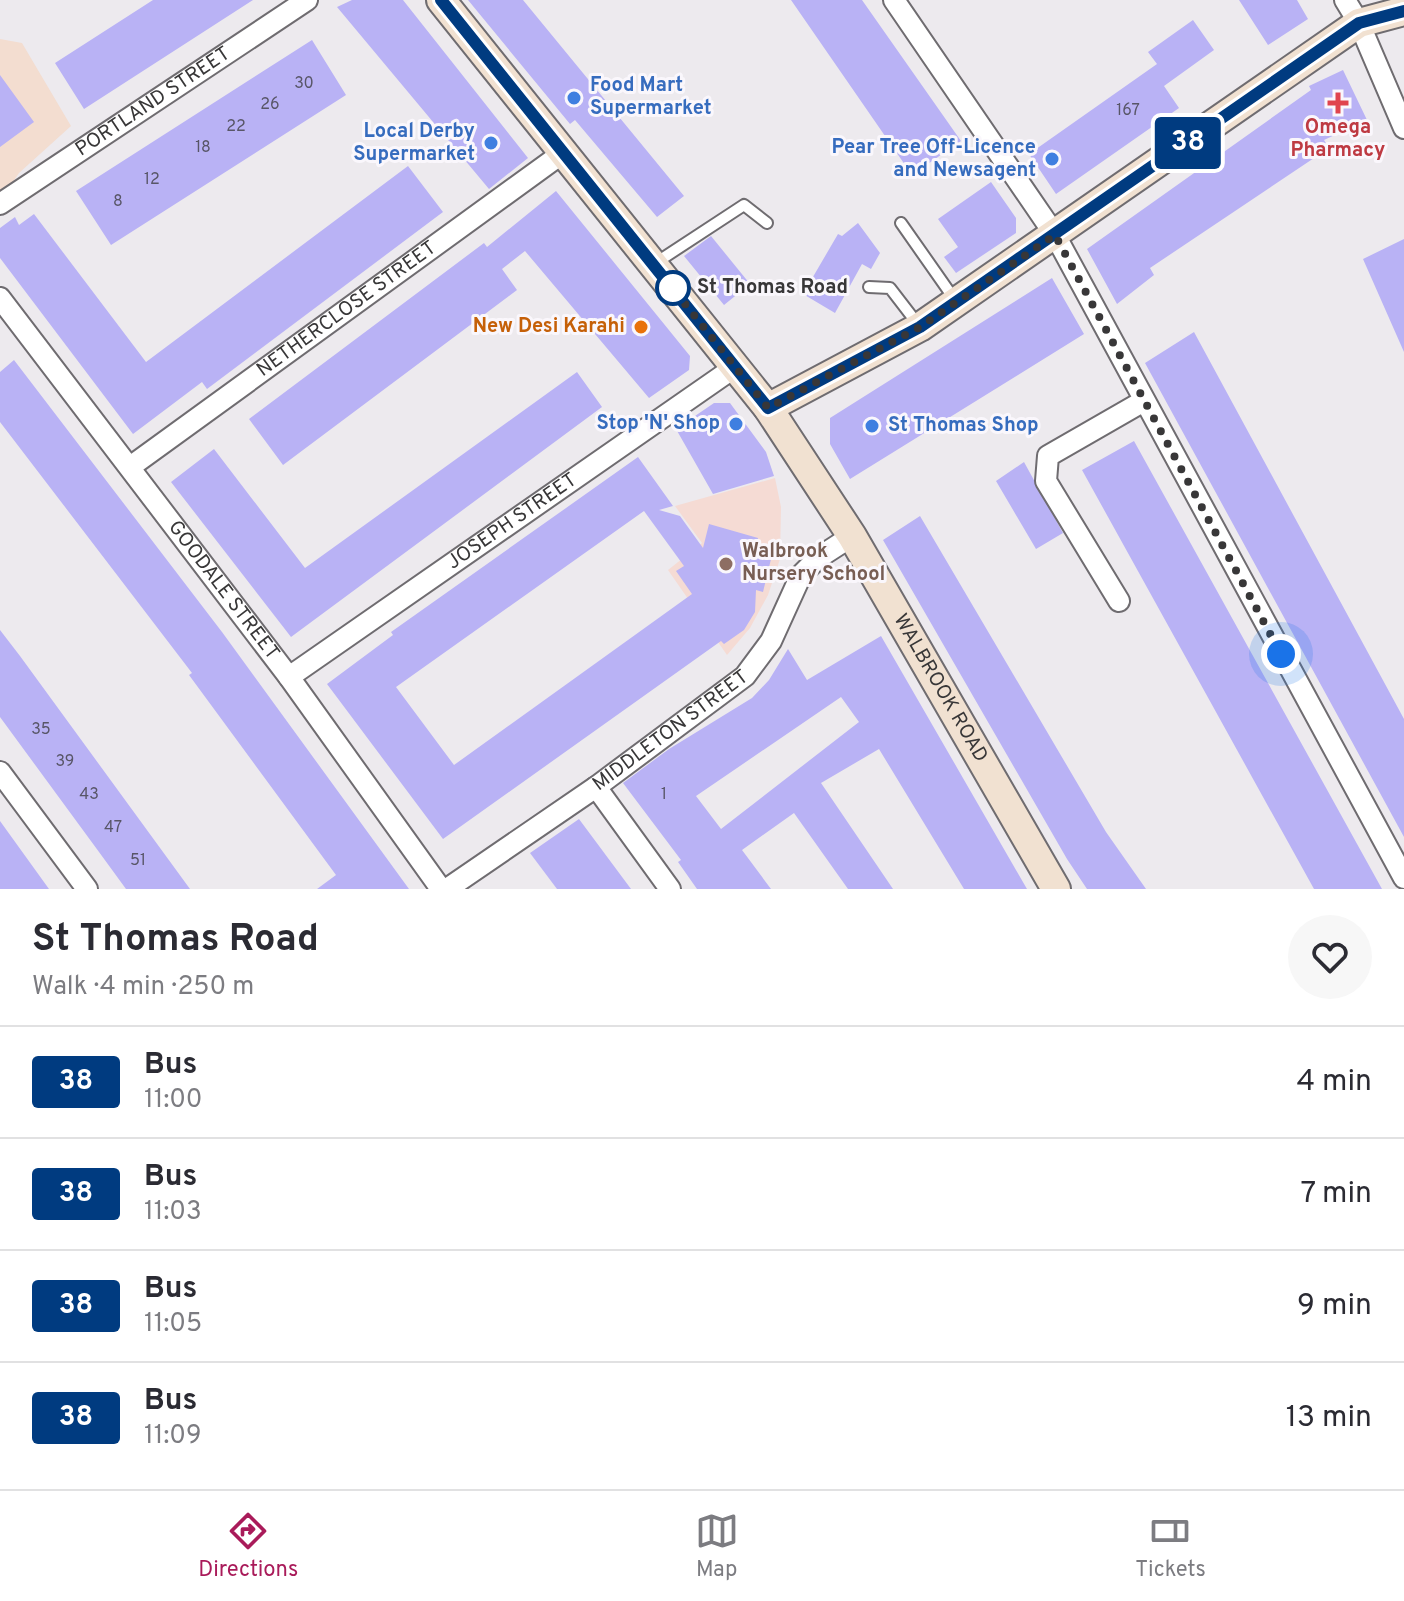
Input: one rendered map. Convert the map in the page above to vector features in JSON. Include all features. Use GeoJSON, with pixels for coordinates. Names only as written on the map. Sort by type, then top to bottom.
{"type":"FeatureCollection","features":[{"type":"Feature","properties":{"kind":"street","name":"PORTLAND STREET"},"geometry":{"type":"LineString","coordinates":[[0,204],[307,0]]}},
{"type":"Feature","properties":{"kind":"street"},"geometry":{"type":"LineString","coordinates":[[441,0],[768,408],[920,327],[957,303],[1055,235],[1352,12],[1404,11]]}},
{"type":"Feature","properties":{"kind":"street"},"geometry":{"type":"LineString","coordinates":[[894,0],[1055,235],[1142,402],[1404,878]]}},
{"type":"Feature","properties":{"kind":"street"},"geometry":{"type":"LineString","coordinates":[[1352,12],[1404,128]]}},
{"type":"Feature","properties":{"kind":"street","name":"NETHERCLOSE STREET"},"geometry":{"type":"LineString","coordinates":[[130,467],[564,152]]}},
{"type":"Feature","properties":{"kind":"street","name":"GOODALE STREET"},"geometry":{"type":"LineString","coordinates":[[0,298],[289,677],[441,889]]}},
{"type":"Feature","properties":{"kind":"street","name":"JOSEPH STREET"},"geometry":{"type":"LineString","coordinates":[[289,677],[735,367]]}},
{"type":"Feature","properties":{"kind":"street"},"geometry":{"type":"LineString","coordinates":[[1119,601],[1046,481],[1048,456],[1142,402]]}},
{"type":"Feature","properties":{"kind":"street","name":"WALBROOK ROAD"},"geometry":{"type":"LineString","coordinates":[[768,408],[852,536],[1056,889]]}},
{"type":"Feature","properties":{"kind":"street","name":"MIDDLETON STREET"},"geometry":{"type":"LineString","coordinates":[[447,889],[596,787],[745,676],[771,641],[801,575],[818,558],[852,536]]}},
{"type":"Feature","properties":{"kind":"street"},"geometry":{"type":"LineString","coordinates":[[0,772],[87,889]]}},
{"type":"Feature","properties":{"kind":"street"},"geometry":{"type":"LineString","coordinates":[[596,787],[670,889]]}},
{"type":"Feature","properties":{"kind":"lane"},"geometry":{"type":"LineString","coordinates":[[654,264],[744,205],[767,223]]}},
{"type":"Feature","properties":{"kind":"lane"},"geometry":{"type":"LineString","coordinates":[[901,223],[957,303]]}},
{"type":"Feature","properties":{"kind":"lane"},"geometry":{"type":"LineString","coordinates":[[869,287],[890,288],[920,327]]}},
{"type":"Feature","properties":{"kind":"shaded area"},"geometry":{"type":"Polygon","coordinates":[[[0,39],[22,43],[71,126],[19,173],[0,201],[0,39]]]}},
{"type":"Feature","properties":{"kind":"shaded area","name":"Walbrook Nursery School"},"geometry":{"type":"Polygon","coordinates":[[[775,478],[781,507],[780,559],[768,595],[750,628],[727,655],[668,570],[702,543],[675,506],[775,478]]]}},
{"type":"Feature","properties":{"kind":"building"},"geometry":{"type":"Polygon","coordinates":[[[153,0],[253,0],[84,109],[55,63],[153,0]]]}},
{"type":"Feature","properties":{"kind":"building"},"geometry":{"type":"Polygon","coordinates":[[[352,0],[403,0],[528,158],[489,189],[337,7],[352,0]]]}},
{"type":"Feature","properties":{"kind":"building"},"geometry":{"type":"Polygon","coordinates":[[[468,0],[523,0],[684,196],[657,217],[575,120],[570,124],[468,0]]]}},
{"type":"Feature","properties":{"kind":"building"},"geometry":{"type":"Polygon","coordinates":[[[791,0],[862,0],[961,141],[912,175],[791,0]]]}},
{"type":"Feature","properties":{"kind":"building"},"geometry":{"type":"Polygon","coordinates":[[[1239,0],[1297,0],[1308,19],[1268,45],[1239,0]]]}},
{"type":"Feature","properties":{"kind":"building"},"geometry":{"type":"Polygon","coordinates":[[[1193,20],[1214,50],[1164,86],[1179,108],[1056,194],[1029,154],[1157,64],[1148,52],[1193,20]]]}},
{"type":"Feature","properties":{"kind":"building"},"geometry":{"type":"Polygon","coordinates":[[[312,40],[346,95],[111,245],[76,191],[312,40]]]}},
{"type":"Feature","properties":{"kind":"building"},"geometry":{"type":"Polygon","coordinates":[[[1343,70],[1367,120],[1324,140],[1329,148],[1150,268],[1154,275],[1117,304],[1087,249],[1311,90],[1309,86],[1343,70]]]}},
{"type":"Feature","properties":{"kind":"building"},"geometry":{"type":"Polygon","coordinates":[[[0,75],[34,122],[0,147],[0,75]]]}},
{"type":"Feature","properties":{"kind":"building"},"geometry":{"type":"Polygon","coordinates":[[[408,166],[443,212],[207,389],[202,382],[133,434],[0,258],[0,228],[15,217],[19,225],[34,214],[146,362],[408,166]]]}},
{"type":"Feature","properties":{"kind":"building"},"geometry":{"type":"Polygon","coordinates":[[[991,182],[1016,218],[1016,233],[956,273],[944,257],[958,247],[938,219],[991,182]]]}},
{"type":"Feature","properties":{"kind":"building"},"geometry":{"type":"Polygon","coordinates":[[[556,191],[690,356],[689,370],[649,398],[525,251],[502,269],[517,290],[283,465],[249,419],[484,243],[487,247],[556,191]]]}},
{"type":"Feature","properties":{"kind":"building"},"geometry":{"type":"Polygon","coordinates":[[[858,223],[880,253],[871,269],[862,264],[835,313],[803,294],[838,234],[842,236],[858,223]]]}},
{"type":"Feature","properties":{"kind":"building"},"geometry":{"type":"Polygon","coordinates":[[[711,236],[750,284],[724,305],[684,256],[711,236]]]}},
{"type":"Feature","properties":{"kind":"building"},"geometry":{"type":"Polygon","coordinates":[[[1404,239],[1404,352],[1363,259],[1404,239]]]}},
{"type":"Feature","properties":{"kind":"building"},"geometry":{"type":"Polygon","coordinates":[[[1052,278],[1084,334],[850,479],[830,444],[830,418],[1052,278]]]}},
{"type":"Feature","properties":{"kind":"building"},"geometry":{"type":"Polygon","coordinates":[[[1194,332],[1404,719],[1404,837],[1145,363],[1194,332]]]}},
{"type":"Feature","properties":{"kind":"building"},"geometry":{"type":"Polygon","coordinates":[[[14,360],[222,632],[409,889],[317,889],[336,875],[189,675],[192,673],[0,422],[0,372],[14,360]]]}},
{"type":"Feature","properties":{"kind":"building"},"geometry":{"type":"Polygon","coordinates":[[[577,372],[602,407],[291,637],[171,482],[214,449],[305,568],[577,372]]]}},
{"type":"Feature","properties":{"kind":"building"},"geometry":{"type":"Polygon","coordinates":[[[714,403],[730,403],[766,452],[774,476],[713,494],[676,429],[714,403]]]}},
{"type":"Feature","properties":{"kind":"building"},"geometry":{"type":"Polygon","coordinates":[[[1134,441],[1382,889],[1314,889],[1082,470],[1134,441]]]}},
{"type":"Feature","properties":{"kind":"building"},"geometry":{"type":"Polygon","coordinates":[[[638,457],[673,506],[659,510],[680,516],[703,548],[709,524],[758,538],[756,550],[772,555],[763,592],[756,590],[755,612],[744,630],[724,644],[721,641],[443,839],[327,684],[393,635],[391,632],[638,457]],[[644,511],[396,687],[454,765],[692,594],[676,571],[684,566],[644,511]]]}},
{"type":"Feature","properties":{"kind":"building"},"geometry":{"type":"Polygon","coordinates":[[[1024,462],[1063,533],[1036,549],[996,481],[1024,462]]]}},
{"type":"Feature","properties":{"kind":"building"},"geometry":{"type":"Polygon","coordinates":[[[920,516],[1106,832],[1146,889],[1087,889],[1067,859],[883,540],[920,516]]]}},
{"type":"Feature","properties":{"kind":"building"},"geometry":{"type":"Polygon","coordinates":[[[0,630],[190,889],[126,889],[0,717],[0,630]]]}},
{"type":"Feature","properties":{"kind":"building"},"geometry":{"type":"Polygon","coordinates":[[[881,636],[1027,889],[964,889],[879,749],[821,783],[893,889],[848,889],[794,813],[742,850],[771,889],[697,889],[678,862],[681,860],[623,783],[669,749],[752,698],[769,680],[788,649],[807,680],[881,636]],[[841,697],[696,796],[721,829],[859,722],[841,697]]]}},
{"type":"Feature","properties":{"kind":"building"},"geometry":{"type":"Polygon","coordinates":[[[579,819],[631,889],[557,889],[530,853],[579,819]]]}},
{"type":"Feature","properties":{"kind":"building"},"geometry":{"type":"Polygon","coordinates":[[[0,821],[49,889],[0,889],[0,821]]]}},
{"type":"Feature","properties":{"kind":"bus line","name":"38"},"geometry":{"type":"LineString","coordinates":[[441,0],[768,408],[796,390],[856,363],[957,303],[1359,23],[1404,11]]}},
{"type":"Feature","properties":{"kind":"place","name":"Food Mart Supermarket"},"geometry":{"type":"Point","coordinates":[574,98]}},
{"type":"Feature","properties":{"kind":"place","name":"Omega Pharmacy"},"geometry":{"type":"Point","coordinates":[1338,103]}},
{"type":"Feature","properties":{"kind":"place","name":"Local Derby Supermarket"},"geometry":{"type":"Point","coordinates":[491,143]}},
{"type":"Feature","properties":{"kind":"place","name":"Pear Tree Off-Licence and Newsagent"},"geometry":{"type":"Point","coordinates":[1052,159]}},
{"type":"Feature","properties":{"kind":"place","name":"St Thomas Road"},"geometry":{"type":"Point","coordinates":[673,288]}},
{"type":"Feature","properties":{"kind":"place","name":"New Desi Karahi"},"geometry":{"type":"Point","coordinates":[641,327]}},
{"type":"Feature","properties":{"kind":"place","name":"Stop 'N' Shop"},"geometry":{"type":"Point","coordinates":[736,424]}},
{"type":"Feature","properties":{"kind":"place","name":"St Thomas Shop"},"geometry":{"type":"Point","coordinates":[872,426]}},
{"type":"Feature","properties":{"kind":"place","name":"Walbrook Nursery School"},"geometry":{"type":"Point","coordinates":[726,564]}},
{"type":"Feature","properties":{"kind":"route"},"geometry":{"type":"LineString","coordinates":[[673,288],[670,285],[768,408],[796,390],[856,363],[920,327],[1055,235],[1142,402],[1281,654]]}}]}
